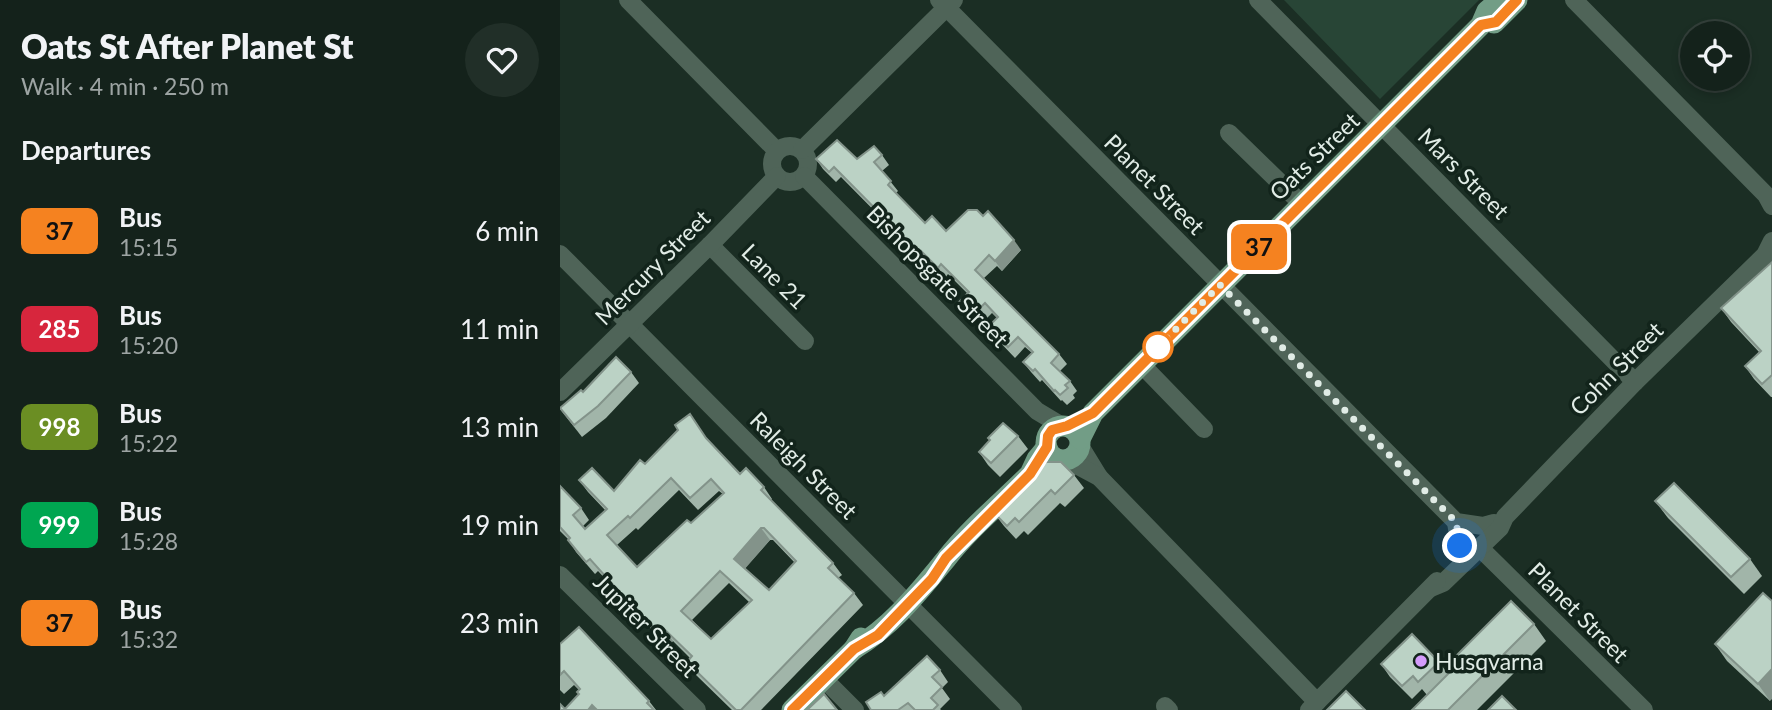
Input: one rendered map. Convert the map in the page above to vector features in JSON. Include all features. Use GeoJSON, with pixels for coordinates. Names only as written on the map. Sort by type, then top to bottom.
{"type":"FeatureCollection","features":[{"type":"Feature","properties":{"kind":"main road","name":"Oats Street"},"geometry":{"type":"LineString","coordinates":[[1063,443],[1383,125],[1481,25],[1487,11],[1500,0]]}},
{"type":"Feature","properties":{"kind":"main road","name":"Oats Street"},"geometry":{"type":"LineString","coordinates":[[1481,25],[1496,22],[1517,0]]}},
{"type":"Feature","properties":{"kind":"main road"},"geometry":{"type":"LineString","coordinates":[[792,710],[854,649],[868,627],[932,579],[946,558],[1030,474],[1045,468],[1063,443]]}},
{"type":"Feature","properties":{"kind":"street"},"geometry":{"type":"LineString","coordinates":[[628,0],[778,151]]}},
{"type":"Feature","properties":{"kind":"street","name":"Mars Street"},"geometry":{"type":"LineString","coordinates":[[1258,0],[1635,382]]}},
{"type":"Feature","properties":{"kind":"street"},"geometry":{"type":"LineString","coordinates":[[1576,1],[1770,199]]}},
{"type":"Feature","properties":{"kind":"street"},"geometry":{"type":"LineString","coordinates":[[802,150],[946,2]]}},
{"type":"Feature","properties":{"kind":"street","name":"Planet Street"},"geometry":{"type":"LineString","coordinates":[[946,2],[1220,285],[1456,522]]}},
{"type":"Feature","properties":{"kind":"street"},"geometry":{"type":"LineString","coordinates":[[1229,133],[1302,204]]}},
{"type":"Feature","properties":{"kind":"street"},"geometry":{"type":"LineString","coordinates":[[787,146],[802,150],[808,160],[804,176],[793,182],[781,180],[774,172],[772,161],[778,151],[787,146]]}},
{"type":"Feature","properties":{"kind":"street","name":"Mercury Street"},"geometry":{"type":"LineString","coordinates":[[560,392],[777,176]]}},
{"type":"Feature","properties":{"kind":"street","name":"Bishopsgate Street"},"geometry":{"type":"LineString","coordinates":[[804,176],[1037,411],[1063,443],[1313,706]]}},
{"type":"Feature","properties":{"kind":"street","name":"Lane 21"},"geometry":{"type":"LineString","coordinates":[[710,245],[805,341]]}},
{"type":"Feature","properties":{"kind":"street","name":"Cohn Street"},"geometry":{"type":"LineString","coordinates":[[1313,706],[1432,588],[1440,575],[1499,520],[1770,249]]}},
{"type":"Feature","properties":{"kind":"street","name":"Raleigh Street"},"geometry":{"type":"LineString","coordinates":[[560,254],[1013,710]]}},
{"type":"Feature","properties":{"kind":"street"},"geometry":{"type":"LineString","coordinates":[[1141,364],[1204,429]]}},
{"type":"Feature","properties":{"kind":"street"},"geometry":{"type":"LineString","coordinates":[[1461,556],[1456,522],[1483,526],[1499,520]]}},
{"type":"Feature","properties":{"kind":"street","name":"Cohn Street"},"geometry":{"type":"LineString","coordinates":[[1432,588],[1443,583],[1500,528],[1499,520]]}},
{"type":"Feature","properties":{"kind":"street","name":"Planet Street"},"geometry":{"type":"LineString","coordinates":[[1480,548],[1644,710]]}},
{"type":"Feature","properties":{"kind":"street","name":"Jupiter Street"},"geometry":{"type":"LineString","coordinates":[[560,575],[697,710]]}},
{"type":"Feature","properties":{"kind":"street"},"geometry":{"type":"LineString","coordinates":[[824,679],[855,710]]}},
{"type":"Feature","properties":{"kind":"green space"},"geometry":{"type":"Polygon","coordinates":[[[1284,0],[1479,0],[1380,99],[1284,0]]]}},
{"type":"Feature","properties":{"kind":"building"},"geometry":{"type":"Polygon","coordinates":[[[837,140],[857,159],[874,146],[882,155],[874,162],[891,181],[888,185],[925,223],[932,216],[946,231],[968,210],[977,210],[983,216],[988,211],[1014,240],[995,261],[989,255],[975,270],[1059,354],[1051,363],[1070,381],[1065,385],[1068,388],[1060,395],[1054,391],[1035,369],[1033,371],[1023,362],[1033,352],[1018,337],[1008,347],[988,327],[998,317],[985,303],[977,311],[972,306],[965,313],[957,304],[969,292],[941,264],[938,268],[921,251],[919,253],[834,167],[829,172],[816,159],[837,140]]]}},
{"type":"Feature","properties":{"kind":"building"},"geometry":{"type":"Polygon","coordinates":[[[1772,262],[1772,375],[1762,384],[1745,366],[1761,351],[1721,308],[1772,262]]]}},
{"type":"Feature","properties":{"kind":"building"},"geometry":{"type":"Polygon","coordinates":[[[616,357],[631,372],[598,406],[574,425],[560,408],[581,390],[583,392],[616,357]]]}},
{"type":"Feature","properties":{"kind":"building"},"geometry":{"type":"Polygon","coordinates":[[[690,414],[706,438],[740,474],[746,468],[764,487],[761,490],[833,563],[828,568],[854,593],[741,710],[736,710],[687,662],[692,656],[664,629],[660,633],[614,588],[590,559],[586,562],[560,527],[560,486],[581,508],[573,515],[585,529],[607,509],[579,480],[592,468],[614,491],[640,460],[645,464],[678,430],[675,425],[690,414]],[[671,478],[630,518],[628,516],[607,535],[637,567],[687,520],[691,523],[724,493],[711,479],[690,498],[671,478]],[[761,528],[734,559],[769,590],[796,561],[764,528],[761,528]],[[720,571],[681,611],[711,639],[752,600],[720,571]]]}},
{"type":"Feature","properties":{"kind":"building"},"geometry":{"type":"Polygon","coordinates":[[[1003,423],[1018,436],[991,463],[979,452],[1003,423]]]}},
{"type":"Feature","properties":{"kind":"building"},"geometry":{"type":"Polygon","coordinates":[[[1046,462],[1061,462],[1074,475],[1055,494],[1051,490],[1019,522],[1015,518],[1007,526],[994,513],[1046,462]]]}},
{"type":"Feature","properties":{"kind":"building"},"geometry":{"type":"Polygon","coordinates":[[[1674,483],[1750,559],[1731,577],[1655,501],[1674,483]]]}},
{"type":"Feature","properties":{"kind":"building"},"geometry":{"type":"Polygon","coordinates":[[[1763,593],[1772,601],[1772,669],[1758,684],[1715,644],[1763,593]]]}},
{"type":"Feature","properties":{"kind":"building"},"geometry":{"type":"Polygon","coordinates":[[[1511,601],[1534,624],[1448,710],[1412,710],[1453,669],[1448,664],[1511,601]]]}},
{"type":"Feature","properties":{"kind":"building"},"geometry":{"type":"Polygon","coordinates":[[[579,627],[649,701],[647,703],[654,710],[597,710],[592,705],[588,710],[560,710],[560,704],[565,709],[579,694],[577,692],[580,689],[564,671],[560,675],[560,644],[579,627]]]}},
{"type":"Feature","properties":{"kind":"building"},"geometry":{"type":"Polygon","coordinates":[[[1412,634],[1439,662],[1418,682],[1413,676],[1402,686],[1381,664],[1412,634]]]}},
{"type":"Feature","properties":{"kind":"building"},"geometry":{"type":"Polygon","coordinates":[[[927,656],[940,670],[932,677],[942,687],[931,698],[938,705],[933,710],[915,710],[908,703],[898,710],[871,710],[866,702],[881,692],[884,696],[927,656]]]}},
{"type":"Feature","properties":{"kind":"building"},"geometry":{"type":"Polygon","coordinates":[[[1346,691],[1365,710],[1327,710],[1346,691]]]}},
{"type":"Feature","properties":{"kind":"building"},"geometry":{"type":"Polygon","coordinates":[[[824,694],[837,710],[807,710],[824,694]]]}},
{"type":"Feature","properties":{"kind":"building"},"geometry":{"type":"Polygon","coordinates":[[[1502,696],[1516,710],[1488,710],[1502,696]]]}},
{"type":"Feature","properties":{"kind":"bus line","name":"37"},"geometry":{"type":"LineString","coordinates":[[792,710],[854,649],[878,635],[932,579],[946,558],[1030,474],[1047,447],[1048,436],[1052,430],[1093,413],[1481,25],[1496,22],[1517,0]]}},
{"type":"Feature","properties":{"kind":"place","name":"Husqvarna"},"geometry":{"type":"Point","coordinates":[1421,661]}},
{"type":"Feature","properties":{"kind":"route"},"geometry":{"type":"LineString","coordinates":[[1158,347],[1220,285],[1456,522],[1460,546]]}}]}
